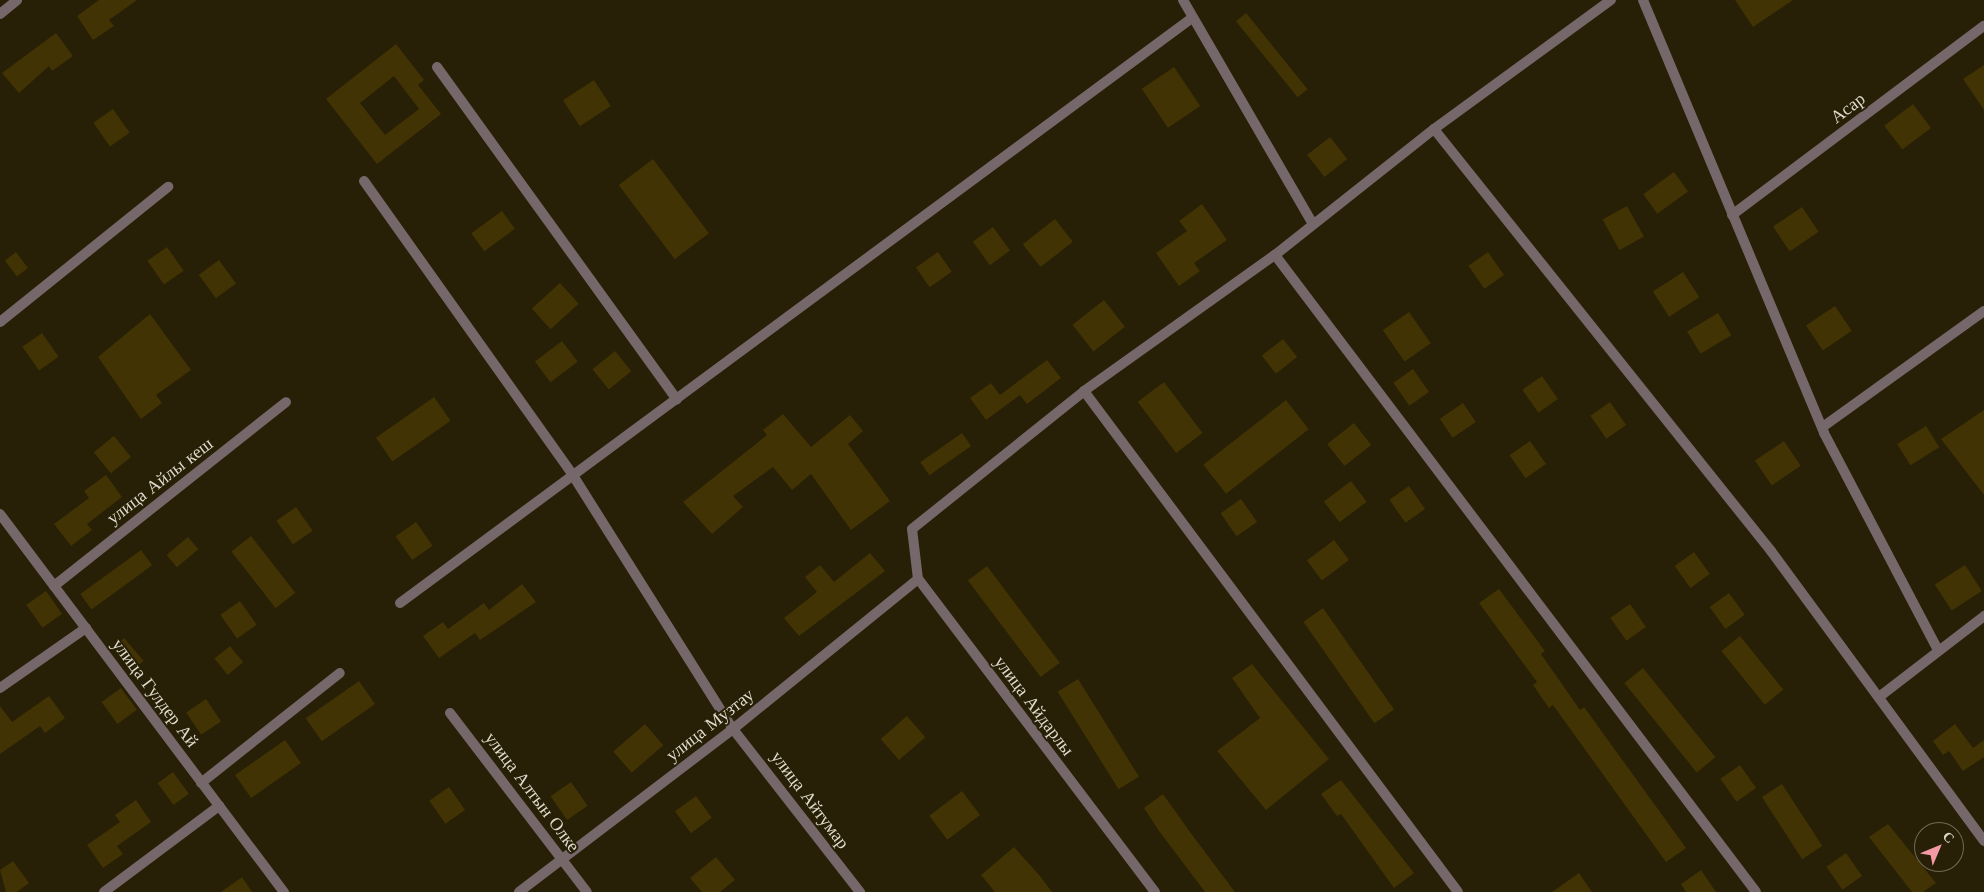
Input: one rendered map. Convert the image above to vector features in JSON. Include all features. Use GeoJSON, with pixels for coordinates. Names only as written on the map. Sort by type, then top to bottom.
{"type":"FeatureCollection","features":[{"type":"Feature","properties":{"kind":"street"},"geometry":{"type":"LineString","coordinates":[[0,14],[17,0]]}},
{"type":"Feature","properties":{"kind":"street"},"geometry":{"type":"LineString","coordinates":[[1183,0],[1313,224]]}},
{"type":"Feature","properties":{"kind":"street"},"geometry":{"type":"LineString","coordinates":[[918,580],[912,529],[1084,390],[1275,255],[1434,129],[1611,0]]}},
{"type":"Feature","properties":{"kind":"street"},"geometry":{"type":"LineString","coordinates":[[1643,0],[1732,215],[1824,426],[1938,650]]}},
{"type":"Feature","properties":{"kind":"street"},"geometry":{"type":"LineString","coordinates":[[400,603],[574,477],[1192,18]]}},
{"type":"Feature","properties":{"kind":"street","name":"Асар"},"geometry":{"type":"LineString","coordinates":[[1732,215],[1984,26]]}},
{"type":"Feature","properties":{"kind":"street"},"geometry":{"type":"LineString","coordinates":[[438,67],[677,400]]}},
{"type":"Feature","properties":{"kind":"street"},"geometry":{"type":"LineString","coordinates":[[1434,129],[1771,551],[1984,841]]}},
{"type":"Feature","properties":{"kind":"street","name":"улица Айтумар"},"geometry":{"type":"LineString","coordinates":[[364,181],[574,477],[734,729],[860,892]]}},
{"type":"Feature","properties":{"kind":"street"},"geometry":{"type":"LineString","coordinates":[[0,322],[168,186]]}},
{"type":"Feature","properties":{"kind":"street"},"geometry":{"type":"LineString","coordinates":[[1275,255],[1756,892]]}},
{"type":"Feature","properties":{"kind":"street"},"geometry":{"type":"LineString","coordinates":[[1824,426],[1984,311]]}},
{"type":"Feature","properties":{"kind":"street"},"geometry":{"type":"LineString","coordinates":[[1084,390],[1458,892]]}},
{"type":"Feature","properties":{"kind":"street","name":"улица Айлы кеш"},"geometry":{"type":"LineString","coordinates":[[54,586],[286,402]]}},
{"type":"Feature","properties":{"kind":"street","name":"улица Гулдер Ай"},"geometry":{"type":"LineString","coordinates":[[0,514],[284,892]]}},
{"type":"Feature","properties":{"kind":"street","name":"улица Музтау"},"geometry":{"type":"LineString","coordinates":[[519,892],[734,729],[918,580]]}},
{"type":"Feature","properties":{"kind":"street","name":"улица Айдарлы"},"geometry":{"type":"LineString","coordinates":[[918,580],[1155,892]]}},
{"type":"Feature","properties":{"kind":"street"},"geometry":{"type":"LineString","coordinates":[[1879,697],[1984,616]]}},
{"type":"Feature","properties":{"kind":"street"},"geometry":{"type":"LineString","coordinates":[[0,688],[86,628]]}},
{"type":"Feature","properties":{"kind":"street"},"geometry":{"type":"LineString","coordinates":[[201,783],[340,673]]}},
{"type":"Feature","properties":{"kind":"street","name":"улица Алтын Олке"},"geometry":{"type":"LineString","coordinates":[[450,713],[587,892]]}},
{"type":"Feature","properties":{"kind":"street"},"geometry":{"type":"LineString","coordinates":[[104,892],[219,806]]}},
{"type":"Feature","properties":{"kind":"building"},"geometry":{"type":"Polygon","coordinates":[[[99,0],[137,0],[109,20],[114,26],[93,40],[77,16],[99,0]]]}},
{"type":"Feature","properties":{"kind":"building"},"geometry":{"type":"Polygon","coordinates":[[[1735,0],[1793,0],[1753,27],[1735,0]]]}},
{"type":"Feature","properties":{"kind":"building"},"geometry":{"type":"Polygon","coordinates":[[[1246,13],[1308,89],[1298,97],[1236,21],[1246,13]]]}},
{"type":"Feature","properties":{"kind":"building"},"geometry":{"type":"Polygon","coordinates":[[[56,33],[73,56],[52,71],[49,66],[19,93],[2,73],[56,33]]]}},
{"type":"Feature","properties":{"kind":"building"},"geometry":{"type":"Polygon","coordinates":[[[396,44],[424,80],[418,85],[441,114],[377,164],[326,99],[396,44]],[[394,76],[360,103],[385,135],[419,109],[394,76]]]}},
{"type":"Feature","properties":{"kind":"building"},"geometry":{"type":"Polygon","coordinates":[[[1984,65],[1984,110],[1963,79],[1984,65]]]}},
{"type":"Feature","properties":{"kind":"building"},"geometry":{"type":"Polygon","coordinates":[[[1174,67],[1200,106],[1168,128],[1142,89],[1174,67]]]}},
{"type":"Feature","properties":{"kind":"building"},"geometry":{"type":"Polygon","coordinates":[[[594,80],[611,106],[580,126],[563,100],[594,80]]]}},
{"type":"Feature","properties":{"kind":"building"},"geometry":{"type":"Polygon","coordinates":[[[1913,104],[1931,128],[1902,150],[1884,126],[1913,104]]]}},
{"type":"Feature","properties":{"kind":"building"},"geometry":{"type":"Polygon","coordinates":[[[113,109],[130,133],[110,147],[93,123],[113,109]]]}},
{"type":"Feature","properties":{"kind":"building"},"geometry":{"type":"Polygon","coordinates":[[[1330,137],[1347,159],[1324,177],[1307,155],[1330,137]]]}},
{"type":"Feature","properties":{"kind":"building"},"geometry":{"type":"Polygon","coordinates":[[[653,159],[709,233],[675,259],[619,185],[653,159]]]}},
{"type":"Feature","properties":{"kind":"building"},"geometry":{"type":"Polygon","coordinates":[[[1674,172],[1688,191],[1657,214],[1643,194],[1674,172]]]}},
{"type":"Feature","properties":{"kind":"building"},"geometry":{"type":"Polygon","coordinates":[[[1202,204],[1227,240],[1194,263],[1200,271],[1179,286],[1156,253],[1187,231],[1179,221],[1202,204]]]}},
{"type":"Feature","properties":{"kind":"building"},"geometry":{"type":"Polygon","coordinates":[[[1627,206],[1644,237],[1619,250],[1603,220],[1627,206]]]}},
{"type":"Feature","properties":{"kind":"building"},"geometry":{"type":"Polygon","coordinates":[[[1802,207],[1819,232],[1790,251],[1773,227],[1802,207]]]}},
{"type":"Feature","properties":{"kind":"building"},"geometry":{"type":"Polygon","coordinates":[[[502,211],[515,229],[484,251],[471,233],[502,211]]]}},
{"type":"Feature","properties":{"kind":"building"},"geometry":{"type":"Polygon","coordinates":[[[1055,219],[1073,242],[1041,267],[1023,244],[1055,219]]]}},
{"type":"Feature","properties":{"kind":"building"},"geometry":{"type":"Polygon","coordinates":[[[993,227],[1010,250],[990,265],[973,242],[993,227]]]}},
{"type":"Feature","properties":{"kind":"building"},"geometry":{"type":"Polygon","coordinates":[[[167,247],[184,271],[164,285],[147,261],[167,247]]]}},
{"type":"Feature","properties":{"kind":"building"},"geometry":{"type":"Polygon","coordinates":[[[16,252],[28,268],[17,276],[5,260],[16,252]]]}},
{"type":"Feature","properties":{"kind":"building"},"geometry":{"type":"Polygon","coordinates":[[[938,252],[952,272],[930,287],[916,267],[938,252]]]}},
{"type":"Feature","properties":{"kind":"building"},"geometry":{"type":"Polygon","coordinates":[[[1488,252],[1504,275],[1484,289],[1468,266],[1488,252]]]}},
{"type":"Feature","properties":{"kind":"building"},"geometry":{"type":"Polygon","coordinates":[[[219,260],[236,283],[216,298],[199,275],[219,260]]]}},
{"type":"Feature","properties":{"kind":"building"},"geometry":{"type":"Polygon","coordinates":[[[1683,272],[1699,297],[1669,317],[1653,292],[1683,272]]]}},
{"type":"Feature","properties":{"kind":"building"},"geometry":{"type":"Polygon","coordinates":[[[560,283],[579,304],[550,329],[532,308],[560,283]]]}},
{"type":"Feature","properties":{"kind":"building"},"geometry":{"type":"Polygon","coordinates":[[[1104,300],[1125,327],[1093,351],[1072,325],[1104,300]]]}},
{"type":"Feature","properties":{"kind":"building"},"geometry":{"type":"Polygon","coordinates":[[[1835,306],[1852,331],[1823,350],[1806,326],[1835,306]]]}},
{"type":"Feature","properties":{"kind":"building"},"geometry":{"type":"Polygon","coordinates":[[[1409,312],[1431,343],[1405,361],[1383,330],[1409,312]]]}},
{"type":"Feature","properties":{"kind":"building"},"geometry":{"type":"Polygon","coordinates":[[[1718,313],[1731,335],[1701,354],[1687,332],[1718,313]]]}},
{"type":"Feature","properties":{"kind":"building"},"geometry":{"type":"Polygon","coordinates":[[[150,314],[191,370],[156,395],[162,403],[141,419],[98,357],[150,314]]]}},
{"type":"Feature","properties":{"kind":"building"},"geometry":{"type":"Polygon","coordinates":[[[42,333],[59,357],[39,371],[22,347],[42,333]]]}},
{"type":"Feature","properties":{"kind":"building"},"geometry":{"type":"Polygon","coordinates":[[[1283,339],[1297,357],[1276,374],[1262,356],[1283,339]]]}},
{"type":"Feature","properties":{"kind":"building"},"geometry":{"type":"Polygon","coordinates":[[[562,341],[578,362],[550,382],[535,361],[562,341]]]}},
{"type":"Feature","properties":{"kind":"building"},"geometry":{"type":"Polygon","coordinates":[[[615,351],[631,371],[609,389],[592,369],[615,351]]]}},
{"type":"Feature","properties":{"kind":"building"},"geometry":{"type":"Polygon","coordinates":[[[1047,360],[1061,378],[1027,404],[1020,395],[986,420],[970,398],[991,383],[1000,395],[1047,360]]]}},
{"type":"Feature","properties":{"kind":"building"},"geometry":{"type":"Polygon","coordinates":[[[1413,369],[1429,392],[1409,406],[1393,383],[1413,369]]]}},
{"type":"Feature","properties":{"kind":"building"},"geometry":{"type":"Polygon","coordinates":[[[1542,376],[1558,399],[1538,413],[1522,390],[1542,376]]]}},
{"type":"Feature","properties":{"kind":"building"},"geometry":{"type":"Polygon","coordinates":[[[1164,382],[1203,433],[1176,453],[1138,402],[1164,382]]]}},
{"type":"Feature","properties":{"kind":"building"},"geometry":{"type":"Polygon","coordinates":[[[434,397],[451,421],[392,461],[376,438],[434,397]]]}},
{"type":"Feature","properties":{"kind":"building"},"geometry":{"type":"Polygon","coordinates":[[[1286,400],[1309,429],[1226,494],[1203,465],[1286,400]]]}},
{"type":"Feature","properties":{"kind":"building"},"geometry":{"type":"Polygon","coordinates":[[[1610,402],[1626,425],[1606,439],[1590,416],[1610,402]]]}},
{"type":"Feature","properties":{"kind":"building"},"geometry":{"type":"Polygon","coordinates":[[[1463,403],[1476,422],[1453,438],[1440,419],[1463,403]]]}},
{"type":"Feature","properties":{"kind":"building"},"geometry":{"type":"Polygon","coordinates":[[[1984,410],[1984,495],[1941,439],[1984,410]]]}},
{"type":"Feature","properties":{"kind":"building"},"geometry":{"type":"Polygon","coordinates":[[[783,414],[811,447],[850,415],[863,431],[848,444],[890,501],[851,530],[811,474],[792,490],[773,467],[733,496],[743,507],[712,534],[683,502],[767,435],[763,430],[783,414]]]}},
{"type":"Feature","properties":{"kind":"building"},"geometry":{"type":"Polygon","coordinates":[[[1354,423],[1371,445],[1344,466],[1327,444],[1354,423]]]}},
{"type":"Feature","properties":{"kind":"building"},"geometry":{"type":"Polygon","coordinates":[[[1926,426],[1939,447],[1910,465],[1897,444],[1926,426]]]}},
{"type":"Feature","properties":{"kind":"building"},"geometry":{"type":"Polygon","coordinates":[[[962,433],[971,446],[929,475],[920,462],[962,433]]]}},
{"type":"Feature","properties":{"kind":"building"},"geometry":{"type":"Polygon","coordinates":[[[114,436],[131,457],[111,473],[94,452],[114,436]]]}},
{"type":"Feature","properties":{"kind":"building"},"geometry":{"type":"Polygon","coordinates":[[[1530,441],[1546,464],[1526,478],[1510,455],[1530,441]]]}},
{"type":"Feature","properties":{"kind":"building"},"geometry":{"type":"Polygon","coordinates":[[[1784,441],[1801,466],[1772,485],[1755,461],[1784,441]]]}},
{"type":"Feature","properties":{"kind":"building"},"geometry":{"type":"Polygon","coordinates":[[[106,475],[122,497],[87,524],[92,530],[71,546],[54,524],[89,498],[84,491],[106,475]]]}},
{"type":"Feature","properties":{"kind":"building"},"geometry":{"type":"Polygon","coordinates":[[[1351,481],[1367,502],[1339,522],[1324,501],[1351,481]]]}},
{"type":"Feature","properties":{"kind":"building"},"geometry":{"type":"Polygon","coordinates":[[[1409,486],[1425,509],[1405,523],[1389,500],[1409,486]]]}},
{"type":"Feature","properties":{"kind":"building"},"geometry":{"type":"Polygon","coordinates":[[[1241,499],[1257,522],[1237,536],[1221,513],[1241,499]]]}},
{"type":"Feature","properties":{"kind":"building"},"geometry":{"type":"Polygon","coordinates":[[[296,507],[313,531],[293,545],[276,521],[296,507]]]}},
{"type":"Feature","properties":{"kind":"building"},"geometry":{"type":"Polygon","coordinates":[[[416,522],[433,546],[412,560],[396,536],[416,522]]]}},
{"type":"Feature","properties":{"kind":"building"},"geometry":{"type":"Polygon","coordinates":[[[251,536],[295,593],[276,608],[231,551],[251,536]]]}},
{"type":"Feature","properties":{"kind":"building"},"geometry":{"type":"Polygon","coordinates":[[[188,537],[198,549],[177,567],[167,555],[188,537]]]}},
{"type":"Feature","properties":{"kind":"building"},"geometry":{"type":"Polygon","coordinates":[[[1334,540],[1349,560],[1322,580],[1307,560],[1334,540]]]}},
{"type":"Feature","properties":{"kind":"building"},"geometry":{"type":"Polygon","coordinates":[[[141,550],[152,565],[91,609],[80,594],[141,550]]]}},
{"type":"Feature","properties":{"kind":"building"},"geometry":{"type":"Polygon","coordinates":[[[1694,552],[1710,574],[1690,588],[1675,566],[1694,552]]]}},
{"type":"Feature","properties":{"kind":"building"},"geometry":{"type":"Polygon","coordinates":[[[870,553],[885,571],[799,636],[784,618],[817,592],[805,577],[820,565],[834,582],[870,553]]]}},
{"type":"Feature","properties":{"kind":"building"},"geometry":{"type":"Polygon","coordinates":[[[1965,565],[1982,591],[1952,611],[1935,585],[1965,565]]]}},
{"type":"Feature","properties":{"kind":"building"},"geometry":{"type":"Polygon","coordinates":[[[987,566],[1060,663],[1041,677],[968,580],[987,566]]]}},
{"type":"Feature","properties":{"kind":"building"},"geometry":{"type":"Polygon","coordinates":[[[522,584],[536,602],[480,640],[475,633],[439,658],[423,636],[443,622],[448,629],[484,603],[489,610],[522,584]]]}},
{"type":"Feature","properties":{"kind":"building"},"geometry":{"type":"Polygon","coordinates":[[[1499,589],[1545,651],[1541,654],[1580,710],[1584,707],[1686,848],[1666,862],[1553,705],[1549,708],[1533,685],[1537,682],[1479,603],[1499,589]]]}},
{"type":"Feature","properties":{"kind":"building"},"geometry":{"type":"Polygon","coordinates":[[[46,591],[62,614],[42,628],[26,605],[46,591]]]}},
{"type":"Feature","properties":{"kind":"building"},"geometry":{"type":"Polygon","coordinates":[[[1729,593],[1745,615],[1725,629],[1710,607],[1729,593]]]}},
{"type":"Feature","properties":{"kind":"building"},"geometry":{"type":"Polygon","coordinates":[[[240,601],[257,625],[237,639],[220,615],[240,601]]]}},
{"type":"Feature","properties":{"kind":"building"},"geometry":{"type":"Polygon","coordinates":[[[1630,604],[1646,627],[1626,641],[1610,618],[1630,604]]]}},
{"type":"Feature","properties":{"kind":"building"},"geometry":{"type":"Polygon","coordinates":[[[1323,608],[1394,710],[1374,723],[1303,622],[1323,608]]]}},
{"type":"Feature","properties":{"kind":"building"},"geometry":{"type":"Polygon","coordinates":[[[1740,636],[1783,690],[1765,705],[1721,651],[1740,636]]]}},
{"type":"Feature","properties":{"kind":"building"},"geometry":{"type":"Polygon","coordinates":[[[124,638],[144,661],[134,669],[114,647],[124,638]]]}},
{"type":"Feature","properties":{"kind":"building"},"geometry":{"type":"Polygon","coordinates":[[[230,646],[243,662],[228,675],[214,659],[230,646]]]}},
{"type":"Feature","properties":{"kind":"building"},"geometry":{"type":"Polygon","coordinates":[[[1252,664],[1329,759],[1266,810],[1217,751],[1260,718],[1232,678],[1252,664]]]}},
{"type":"Feature","properties":{"kind":"building"},"geometry":{"type":"Polygon","coordinates":[[[1643,668],[1715,757],[1697,772],[1624,683],[1643,668]]]}},
{"type":"Feature","properties":{"kind":"building"},"geometry":{"type":"Polygon","coordinates":[[[1078,679],[1139,777],[1119,789],[1058,692],[1078,679]]]}},
{"type":"Feature","properties":{"kind":"building"},"geometry":{"type":"Polygon","coordinates":[[[359,681],[375,704],[322,741],[306,718],[359,681]]]}},
{"type":"Feature","properties":{"kind":"building"},"geometry":{"type":"Polygon","coordinates":[[[121,688],[137,710],[117,724],[102,702],[121,688]]]}},
{"type":"Feature","properties":{"kind":"building"},"geometry":{"type":"Polygon","coordinates":[[[49,696],[65,718],[45,733],[40,726],[0,754],[0,706],[12,722],[49,696]]]}},
{"type":"Feature","properties":{"kind":"building"},"geometry":{"type":"Polygon","coordinates":[[[206,699],[221,721],[201,735],[186,712],[206,699]]]}},
{"type":"Feature","properties":{"kind":"building"},"geometry":{"type":"Polygon","coordinates":[[[907,716],[925,737],[899,760],[881,739],[907,716]]]}},
{"type":"Feature","properties":{"kind":"building"},"geometry":{"type":"Polygon","coordinates":[[[645,724],[663,745],[632,773],[613,752],[645,724]]]}},
{"type":"Feature","properties":{"kind":"building"},"geometry":{"type":"Polygon","coordinates":[[[1955,724],[1973,748],[1984,740],[1984,757],[1963,771],[1949,751],[1943,755],[1933,741],[1955,724]]]}},
{"type":"Feature","properties":{"kind":"building"},"geometry":{"type":"Polygon","coordinates":[[[285,740],[301,763],[251,798],[235,775],[285,740]]]}},
{"type":"Feature","properties":{"kind":"building"},"geometry":{"type":"Polygon","coordinates":[[[1740,765],[1756,788],[1736,802],[1720,779],[1740,765]]]}},
{"type":"Feature","properties":{"kind":"building"},"geometry":{"type":"Polygon","coordinates":[[[173,772],[189,794],[173,805],[158,783],[173,772]]]}},
{"type":"Feature","properties":{"kind":"building"},"geometry":{"type":"Polygon","coordinates":[[[1341,780],[1414,873],[1394,888],[1341,814],[1337,816],[1321,794],[1341,780]]]}},
{"type":"Feature","properties":{"kind":"building"},"geometry":{"type":"Polygon","coordinates":[[[571,782],[588,806],[567,820],[551,796],[571,782]]]}},
{"type":"Feature","properties":{"kind":"building"},"geometry":{"type":"Polygon","coordinates":[[[1782,784],[1822,846],[1802,859],[1762,797],[1782,784]]]}},
{"type":"Feature","properties":{"kind":"building"},"geometry":{"type":"Polygon","coordinates":[[[449,787],[465,810],[445,824],[429,801],[449,787]]]}},
{"type":"Feature","properties":{"kind":"building"},"geometry":{"type":"Polygon","coordinates":[[[962,791],[980,815],[947,840],[929,816],[962,791]]]}},
{"type":"Feature","properties":{"kind":"building"},"geometry":{"type":"Polygon","coordinates":[[[1163,794],[1235,892],[1205,892],[1159,831],[1144,808],[1163,794]]]}},
{"type":"Feature","properties":{"kind":"building"},"geometry":{"type":"Polygon","coordinates":[[[696,796],[712,818],[691,833],[675,811],[696,796]]]}},
{"type":"Feature","properties":{"kind":"building"},"geometry":{"type":"Polygon","coordinates":[[[136,800],[151,822],[117,846],[123,854],[103,868],[87,845],[120,822],[115,815],[136,800]]]}},
{"type":"Feature","properties":{"kind":"building"},"geometry":{"type":"Polygon","coordinates":[[[1888,824],[1914,856],[1914,872],[1927,872],[1936,883],[1923,892],[1912,892],[1869,837],[1888,824]]]}},
{"type":"Feature","properties":{"kind":"building"},"geometry":{"type":"Polygon","coordinates":[[[1014,847],[1052,892],[995,892],[981,875],[1014,847]]]}},
{"type":"Feature","properties":{"kind":"building"},"geometry":{"type":"Polygon","coordinates":[[[1846,853],[1862,876],[1842,890],[1826,867],[1846,853]]]}},
{"type":"Feature","properties":{"kind":"building"},"geometry":{"type":"Polygon","coordinates":[[[716,857],[735,880],[720,892],[702,892],[690,878],[716,857]]]}},
{"type":"Feature","properties":{"kind":"building"},"geometry":{"type":"Polygon","coordinates":[[[13,861],[29,883],[17,892],[6,892],[0,870],[13,861]]]}},
{"type":"Feature","properties":{"kind":"building"},"geometry":{"type":"Polygon","coordinates":[[[1701,870],[1716,892],[1686,892],[1681,884],[1701,870]]]}},
{"type":"Feature","properties":{"kind":"building"},"geometry":{"type":"Polygon","coordinates":[[[1579,873],[1592,892],[1552,892],[1579,873]]]}},
{"type":"Feature","properties":{"kind":"building"},"geometry":{"type":"Polygon","coordinates":[[[242,877],[252,892],[221,892],[242,877]]]}}]}
